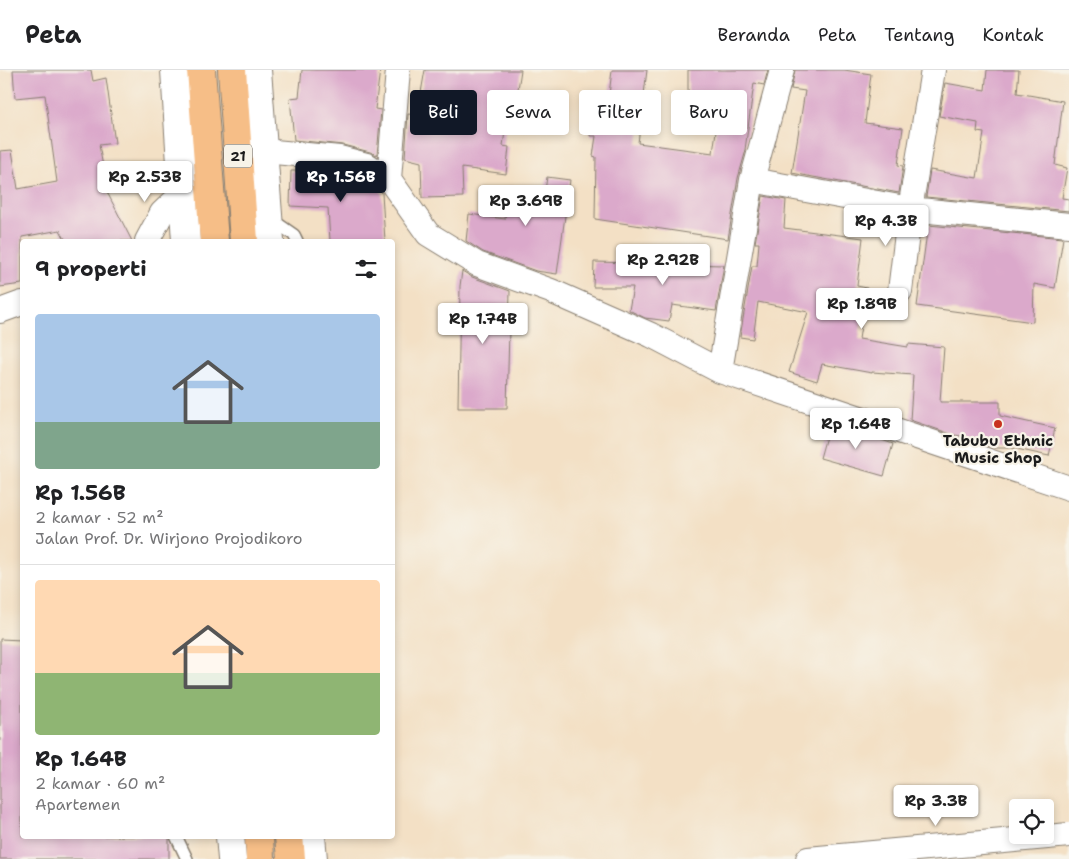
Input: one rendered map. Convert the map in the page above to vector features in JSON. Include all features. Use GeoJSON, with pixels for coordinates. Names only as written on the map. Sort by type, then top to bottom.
{"type":"FeatureCollection","features":[{"type":"Feature","properties":{"kind":"highway","name":"21"},"geometry":{"type":"LineString","coordinates":[[201,70],[214,239]]}},
{"type":"Feature","properties":{"kind":"highway","name":"21"},"geometry":{"type":"LineString","coordinates":[[232,70],[244,239]]}},
{"type":"Feature","properties":{"kind":"highway"},"geometry":{"type":"LineString","coordinates":[[259,839],[260,859]]}},
{"type":"Feature","properties":{"kind":"highway"},"geometry":{"type":"LineString","coordinates":[[289,839],[292,859]]}},
{"type":"Feature","properties":{"kind":"street"},"geometry":{"type":"LineString","coordinates":[[175,70],[186,239]]}},
{"type":"Feature","properties":{"kind":"street"},"geometry":{"type":"LineString","coordinates":[[257,70],[269,229]]}},
{"type":"Feature","properties":{"kind":"street"},"geometry":{"type":"LineString","coordinates":[[389,179],[398,70]]}},
{"type":"Feature","properties":{"kind":"street"},"geometry":{"type":"LineString","coordinates":[[720,372],[752,180],[782,70]]}},
{"type":"Feature","properties":{"kind":"street"},"geometry":{"type":"LineString","coordinates":[[900,290],[910,209],[933,70]]}},
{"type":"Feature","properties":{"kind":"street"},"geometry":{"type":"LineString","coordinates":[[263,151],[340,158],[367,165],[389,179],[428,234],[448,248],[477,264],[551,291],[651,334],[720,372],[1069,488]]}},
{"type":"Feature","properties":{"kind":"street"},"geometry":{"type":"LineString","coordinates":[[752,180],[910,209],[1069,225]]}},
{"type":"Feature","properties":{"kind":"street"},"geometry":{"type":"LineString","coordinates":[[148,239],[162,213],[182,194]]}},
{"type":"Feature","properties":{"kind":"street"},"geometry":{"type":"LineString","coordinates":[[0,311],[20,304]]}},
{"type":"Feature","properties":{"kind":"street"},"geometry":{"type":"LineString","coordinates":[[808,859],[1069,835]]}},
{"type":"Feature","properties":{"kind":"street"},"geometry":{"type":"LineString","coordinates":[[230,839],[232,859]]}},
{"type":"Feature","properties":{"kind":"street"},"geometry":{"type":"LineString","coordinates":[[312,839],[313,859]]}},
{"type":"Feature","properties":{"kind":"lane"},"geometry":{"type":"LineString","coordinates":[[269,229],[294,236],[296,239]]}},
{"type":"Feature","properties":{"kind":"lane"},"geometry":{"type":"LineString","coordinates":[[177,839],[187,859]]}},
{"type":"Feature","properties":{"kind":"building"},"geometry":{"type":"Polygon","coordinates":[[[13,70],[91,70],[93,81],[106,78],[115,143],[99,145],[108,194],[131,239],[65,239],[60,230],[22,237],[20,239],[20,284],[0,287],[0,151],[12,150],[18,189],[57,182],[45,95],[15,98],[13,70]]]}},
{"type":"Feature","properties":{"kind":"building"},"geometry":{"type":"Polygon","coordinates":[[[302,70],[380,70],[375,109],[381,110],[377,155],[343,145],[294,140],[290,98],[299,97],[302,70]]]}},
{"type":"Feature","properties":{"kind":"building"},"geometry":{"type":"Polygon","coordinates":[[[425,70],[521,70],[518,90],[487,90],[487,135],[504,135],[503,146],[509,147],[506,174],[462,168],[463,197],[422,198],[421,162],[405,158],[408,114],[410,114],[410,135],[477,135],[477,90],[421,90],[425,70]]]}},
{"type":"Feature","properties":{"kind":"building"},"geometry":{"type":"Polygon","coordinates":[[[612,70],[647,70],[645,90],[610,90],[612,70]]]}},
{"type":"Feature","properties":{"kind":"building"},"geometry":{"type":"Polygon","coordinates":[[[688,70],[768,70],[764,85],[754,83],[746,150],[738,178],[728,239],[595,219],[596,157],[593,156],[596,136],[590,136],[639,135],[638,143],[713,153],[715,135],[747,135],[747,90],[688,90],[688,70]]]}},
{"type":"Feature","properties":{"kind":"building"},"geometry":{"type":"Polygon","coordinates":[[[795,70],[844,70],[871,74],[865,123],[903,128],[898,165],[903,166],[899,193],[792,173],[805,91],[791,89],[795,70]]]}},
{"type":"Feature","properties":{"kind":"building"},"geometry":{"type":"Polygon","coordinates":[[[987,70],[1019,70],[1017,93],[1063,101],[1055,165],[1067,168],[1062,198],[1069,199],[1069,211],[926,197],[930,170],[977,178],[984,133],[977,132],[978,123],[939,116],[945,83],[985,90],[987,70]]]}},
{"type":"Feature","properties":{"kind":"building"},"geometry":{"type":"Polygon","coordinates":[[[296,168],[338,172],[361,178],[379,189],[382,193],[385,239],[330,239],[328,208],[290,206],[291,171],[296,171],[296,168]]]}},
{"type":"Feature","properties":{"kind":"building"},"geometry":{"type":"Polygon","coordinates":[[[547,177],[570,180],[557,274],[536,271],[483,252],[466,241],[469,214],[505,219],[509,186],[545,191],[547,177]]]}},
{"type":"Feature","properties":{"kind":"building"},"geometry":{"type":"Polygon","coordinates":[[[763,196],[786,200],[784,228],[863,238],[857,286],[867,288],[859,339],[908,347],[908,344],[944,347],[940,402],[1000,402],[1000,416],[1055,428],[1049,456],[1012,448],[993,448],[910,420],[913,375],[872,373],[822,364],[817,381],[789,372],[808,312],[758,302],[753,339],[740,337],[752,266],[757,266],[759,243],[755,243],[763,196]]]}},
{"type":"Feature","properties":{"kind":"building"},"geometry":{"type":"Polygon","coordinates":[[[928,225],[1063,238],[1055,288],[1034,284],[1033,322],[917,306],[928,225]]]}},
{"type":"Feature","properties":{"kind":"building"},"geometry":{"type":"Polygon","coordinates":[[[594,262],[724,265],[716,311],[672,305],[669,321],[645,318],[629,310],[633,287],[593,287],[594,262]]]}},
{"type":"Feature","properties":{"kind":"building"},"geometry":{"type":"Polygon","coordinates":[[[462,271],[472,277],[510,291],[507,408],[458,408],[460,286],[462,271]]]}},
{"type":"Feature","properties":{"kind":"building"},"geometry":{"type":"Polygon","coordinates":[[[830,422],[893,444],[884,476],[820,458],[830,422]]]}},
{"type":"Feature","properties":{"kind":"building"},"geometry":{"type":"Polygon","coordinates":[[[0,639],[20,640],[20,839],[169,839],[169,859],[0,859],[0,639]]]}},
{"type":"Feature","properties":{"kind":"place","name":"Tabubu Ethnic Music Shop"},"geometry":{"type":"Point","coordinates":[998,424]}}]}
